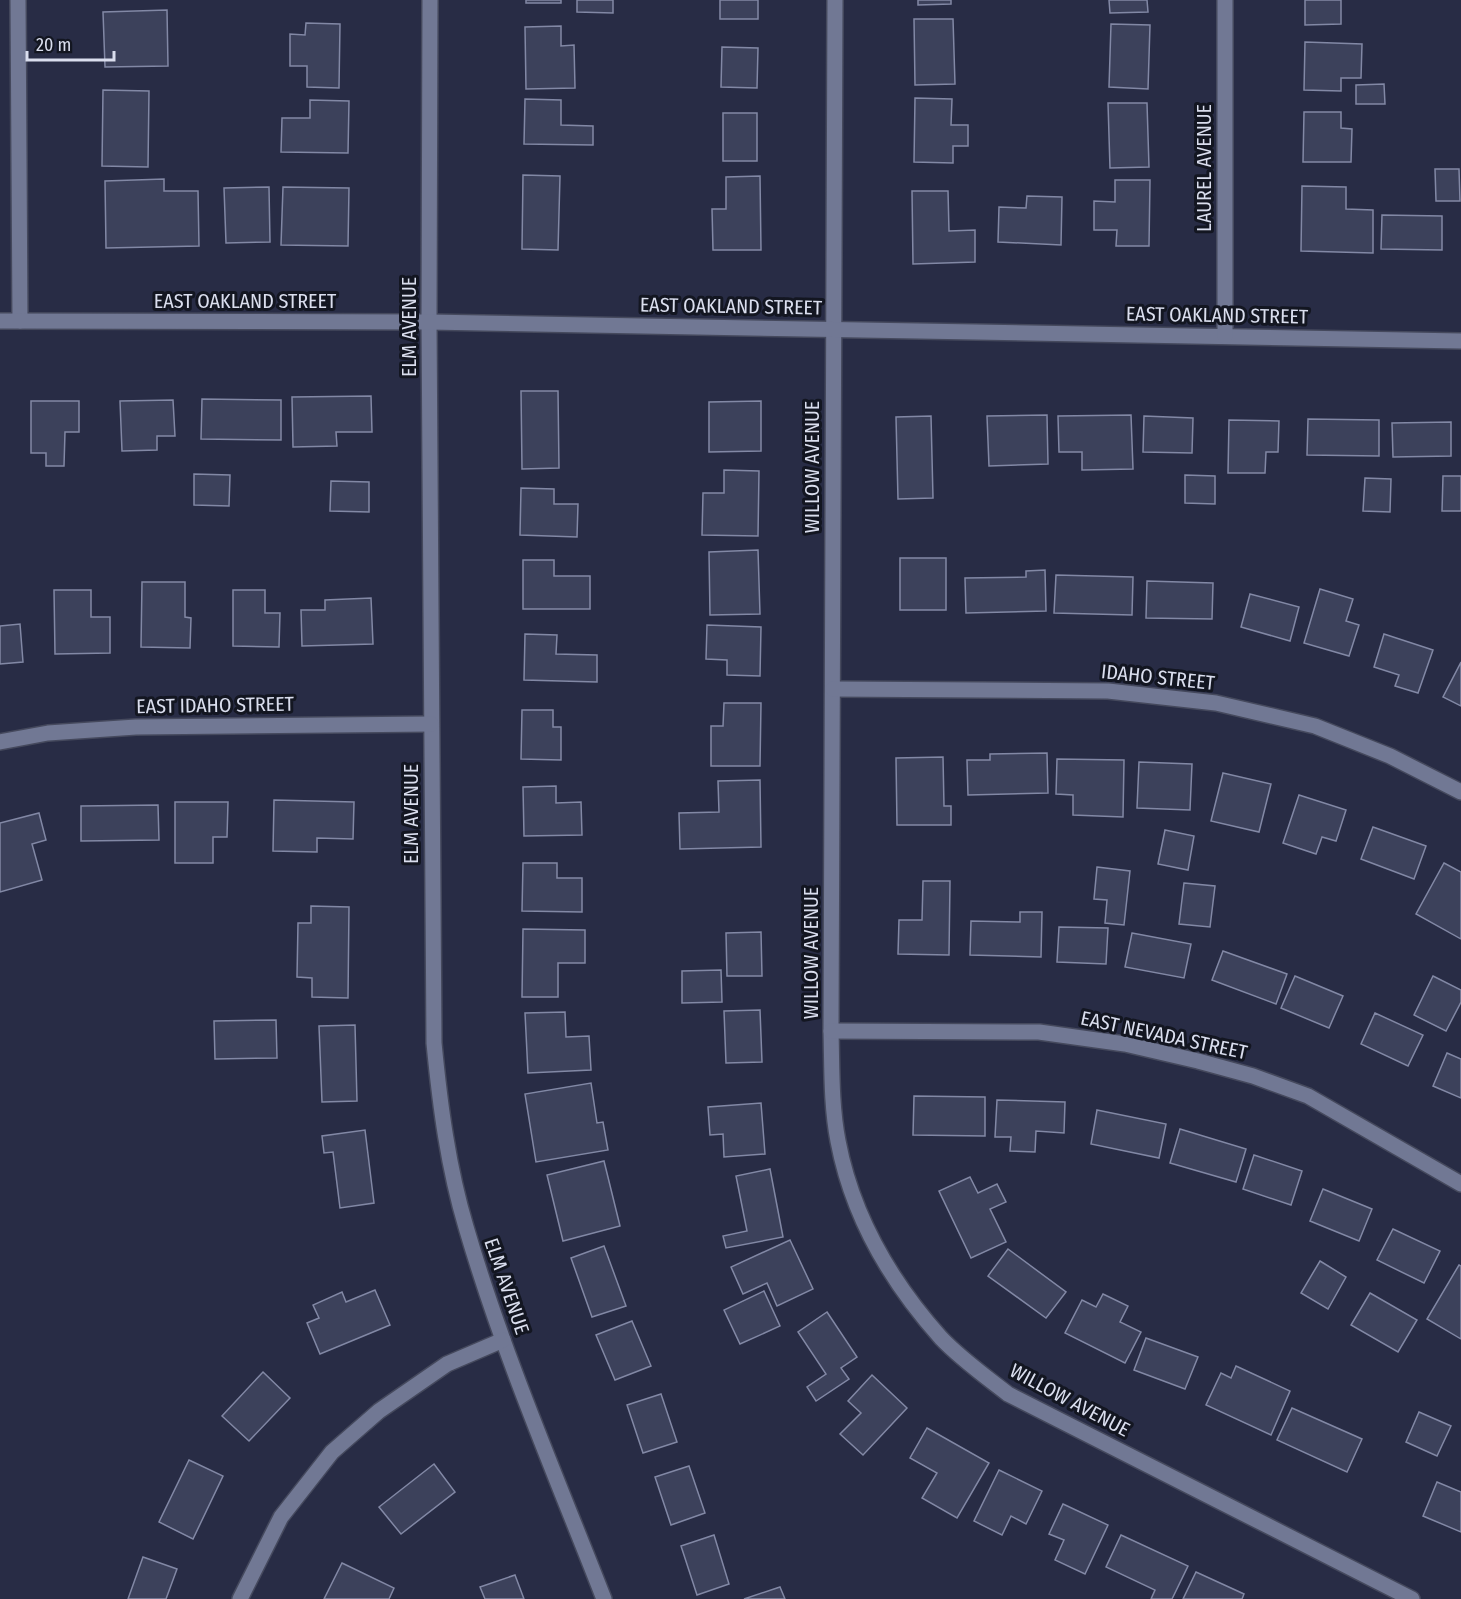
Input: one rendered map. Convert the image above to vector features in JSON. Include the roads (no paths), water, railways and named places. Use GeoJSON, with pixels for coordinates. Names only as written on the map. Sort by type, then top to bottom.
{"type":"FeatureCollection","features":[{"type":"Feature","properties":{"kind":"street"},"geometry":{"type":"LineString","coordinates":[[18,0],[20,321]]}},
{"type":"Feature","properties":{"kind":"street","name":"ELM AVENUE"},"geometry":{"type":"LineString","coordinates":[[430,0],[429,322],[434,1043],[442,1119],[465,1227],[503,1340],[604,1599]]}},
{"type":"Feature","properties":{"kind":"street","name":"WILLOW AVENUE"},"geometry":{"type":"LineString","coordinates":[[835,0],[831,1031],[832,1094],[838,1141],[851,1190],[871,1239],[900,1288],[942,1338],[969,1364],[1008,1394],[1412,1599]]}},
{"type":"Feature","properties":{"kind":"street","name":"LAUREL AVENUE"},"geometry":{"type":"LineString","coordinates":[[1225,0],[1225,336]]}},
{"type":"Feature","properties":{"kind":"street","name":"EAST OAKLAND STREET"},"geometry":{"type":"LineString","coordinates":[[0,321],[429,322],[1461,340]]}},
{"type":"Feature","properties":{"kind":"street","name":"IDAHO STREET"},"geometry":{"type":"LineString","coordinates":[[833,688],[1108,692],[1216,704],[1316,726],[1390,756],[1461,792]]}},
{"type":"Feature","properties":{"kind":"street","name":"EAST IDAHO STREET"},"geometry":{"type":"LineString","coordinates":[[0,742],[48,733],[136,727],[431,724]]}},
{"type":"Feature","properties":{"kind":"street","name":"EAST NEVADA STREET"},"geometry":{"type":"LineString","coordinates":[[831,1031],[1039,1032],[1125,1044],[1198,1061],[1253,1076],[1308,1096],[1461,1184]]}},
{"type":"Feature","properties":{"kind":"street"},"geometry":{"type":"LineString","coordinates":[[240,1599],[281,1517],[332,1452],[380,1411],[447,1364],[503,1340]]}}]}
